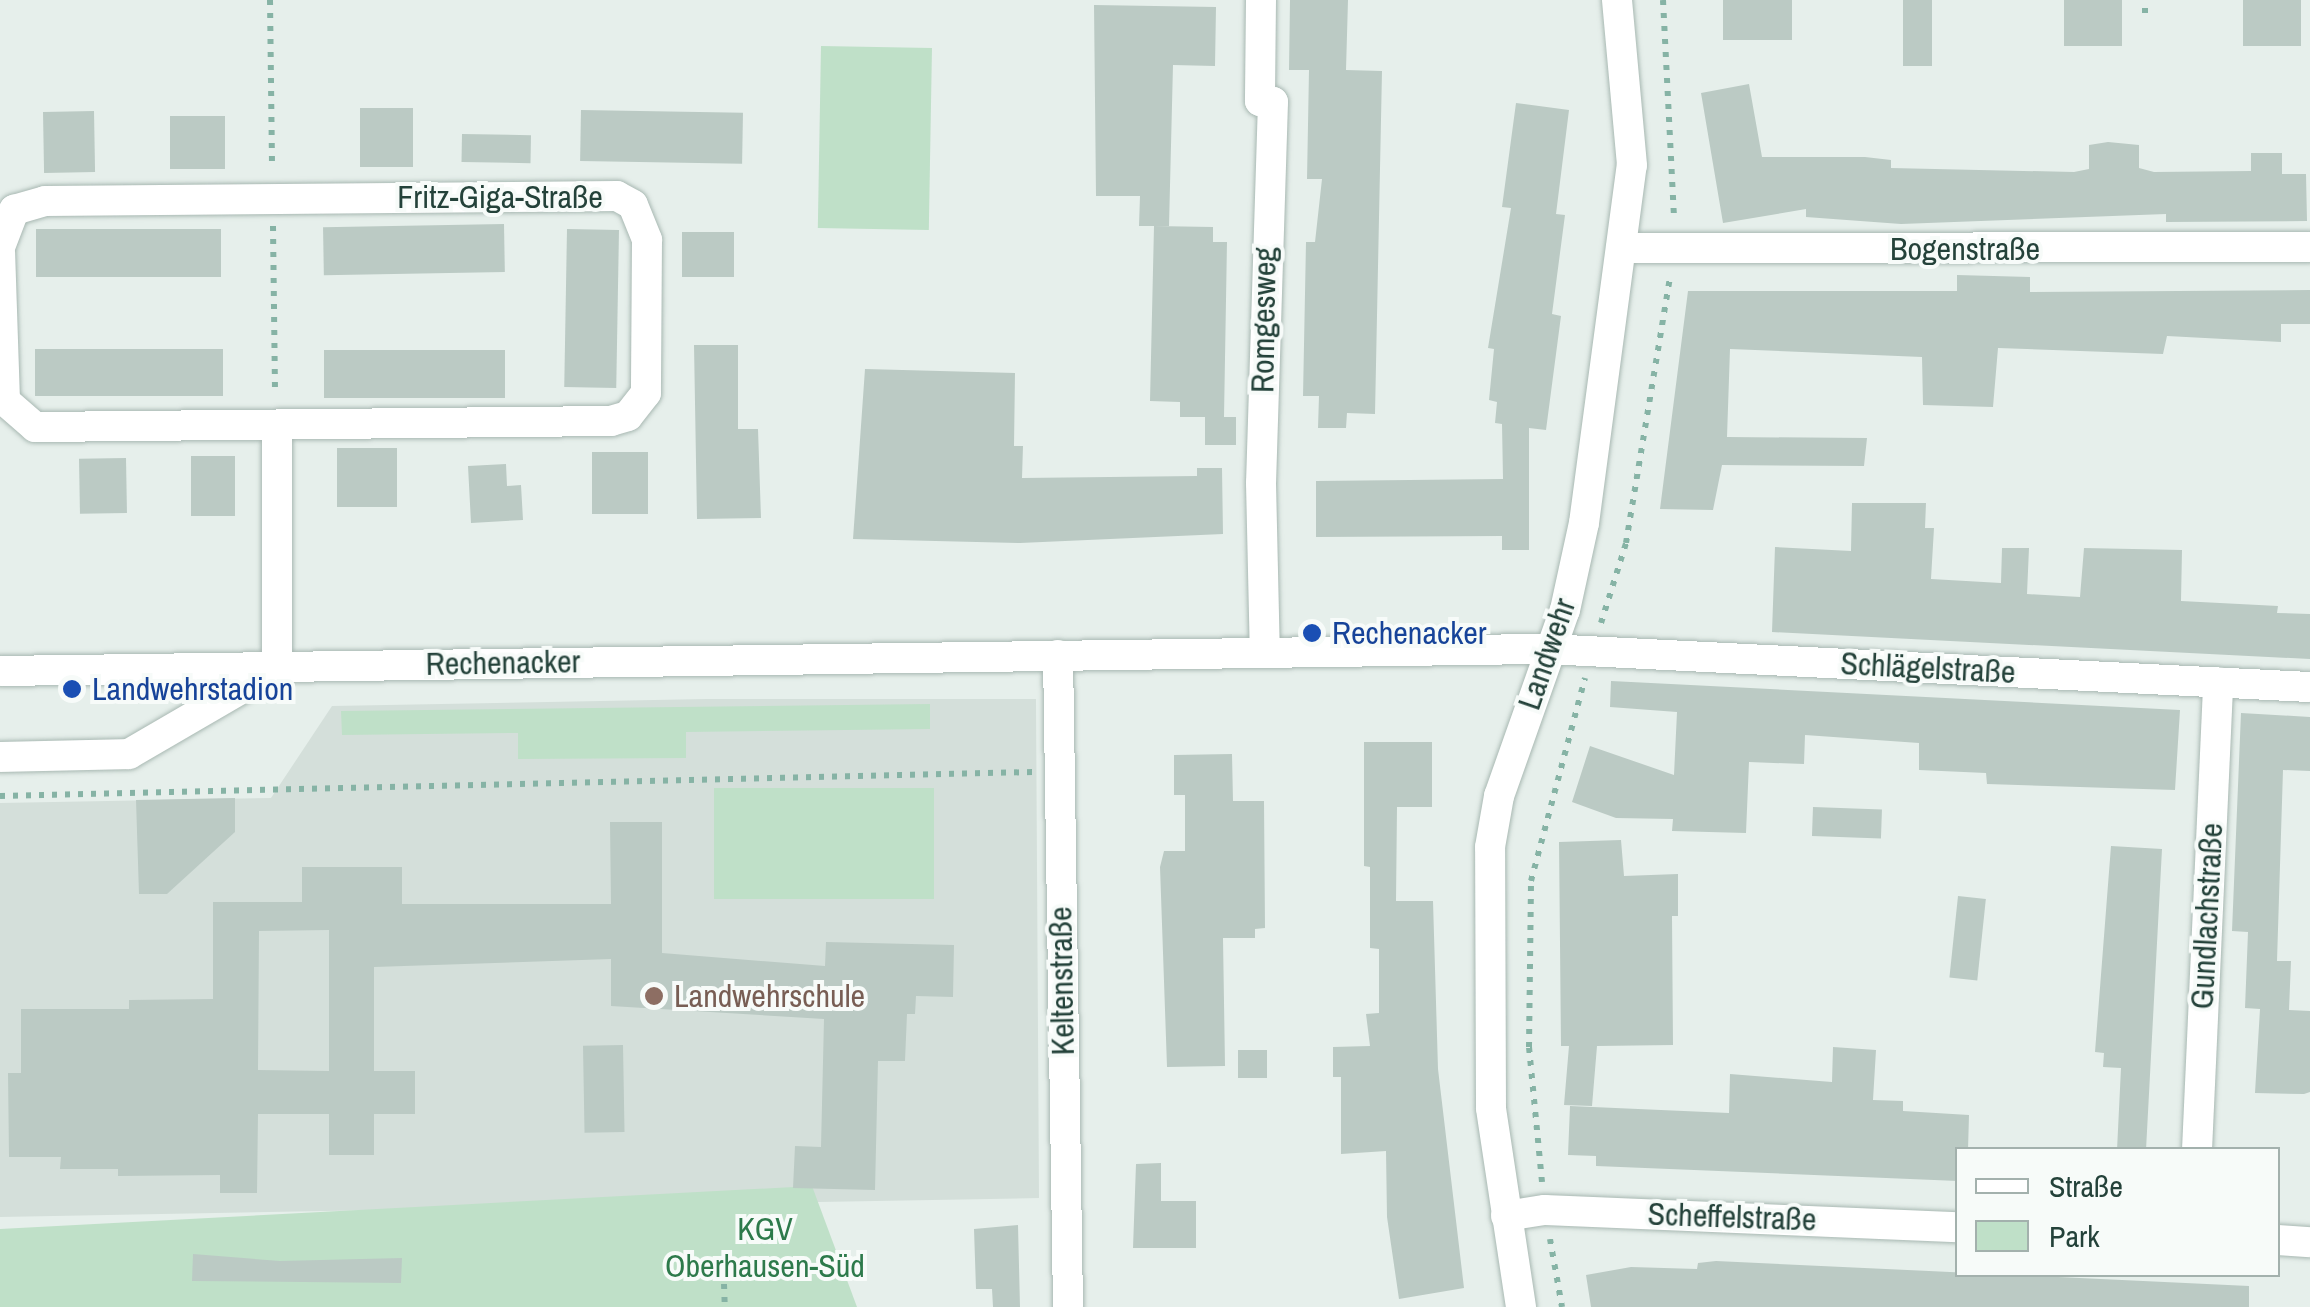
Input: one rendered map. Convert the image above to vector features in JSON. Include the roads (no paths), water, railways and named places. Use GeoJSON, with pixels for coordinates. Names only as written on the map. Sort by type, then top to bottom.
{"type":"FeatureCollection","features":[{"type":"Feature","properties":{"kind":"street","name":"Romgesweg"},"geometry":{"type":"LineString","coordinates":[[1261,0],[1260,101],[1273,102],[1262,449],[1264,652]]}},
{"type":"Feature","properties":{"kind":"street","name":"Landwehr"},"geometry":{"type":"LineString","coordinates":[[1521,1307],[1491,1108],[1490,847],[1546,650],[1565,610],[1584,523],[1633,129],[1618,0]]}},
{"type":"Feature","properties":{"kind":"street","name":"Fritz-Giga-Straße"},"geometry":{"type":"LineString","coordinates":[[598,195],[632,205],[642,220],[648,379],[640,406],[628,416],[278,425],[28,424],[10,410],[2,382],[0,250],[14,210],[45,201],[598,195]]}},
{"type":"Feature","properties":{"kind":"street","name":"Bogenstraße"},"geometry":{"type":"LineString","coordinates":[[1621,248],[2310,247]]}},
{"type":"Feature","properties":{"kind":"street"},"geometry":{"type":"LineString","coordinates":[[0,757],[129,754],[277,668],[278,425]]}},
{"type":"Feature","properties":{"kind":"street","name":"Rechenacker"},"geometry":{"type":"LineString","coordinates":[[0,671],[1546,650]]}},
{"type":"Feature","properties":{"kind":"street","name":"Schlägelstraße"},"geometry":{"type":"LineString","coordinates":[[1546,650],[2310,687]]}},
{"type":"Feature","properties":{"kind":"street","name":"Keltenstraße"},"geometry":{"type":"LineString","coordinates":[[1058,655],[1068,1307]]}},
{"type":"Feature","properties":{"kind":"street","name":"Gundlachstraße"},"geometry":{"type":"LineString","coordinates":[[2197,1147],[2218,682]]}},
{"type":"Feature","properties":{"kind":"street","name":"Scheffelstraße"},"geometry":{"type":"LineString","coordinates":[[1506,1216],[1545,1210],[1955,1226]]}},
{"type":"Feature","properties":{"kind":"street"},"geometry":{"type":"LineString","coordinates":[[2280,1240],[2310,1242]]}},
{"type":"Feature","properties":{"kind":"place","name":"Rechenacker"},"geometry":{"type":"Point","coordinates":[1312,633]}},
{"type":"Feature","properties":{"kind":"place","name":"Landwehrstadion"},"geometry":{"type":"Point","coordinates":[72,689]}},
{"type":"Feature","properties":{"kind":"place","name":"Landwehrschule"},"geometry":{"type":"Point","coordinates":[654,996]}},
{"type":"Feature","properties":{"kind":"park label","name":"KGV Oberhausen-Süd"},"geometry":{"type":"Point","coordinates":[765,1248]}}]}
